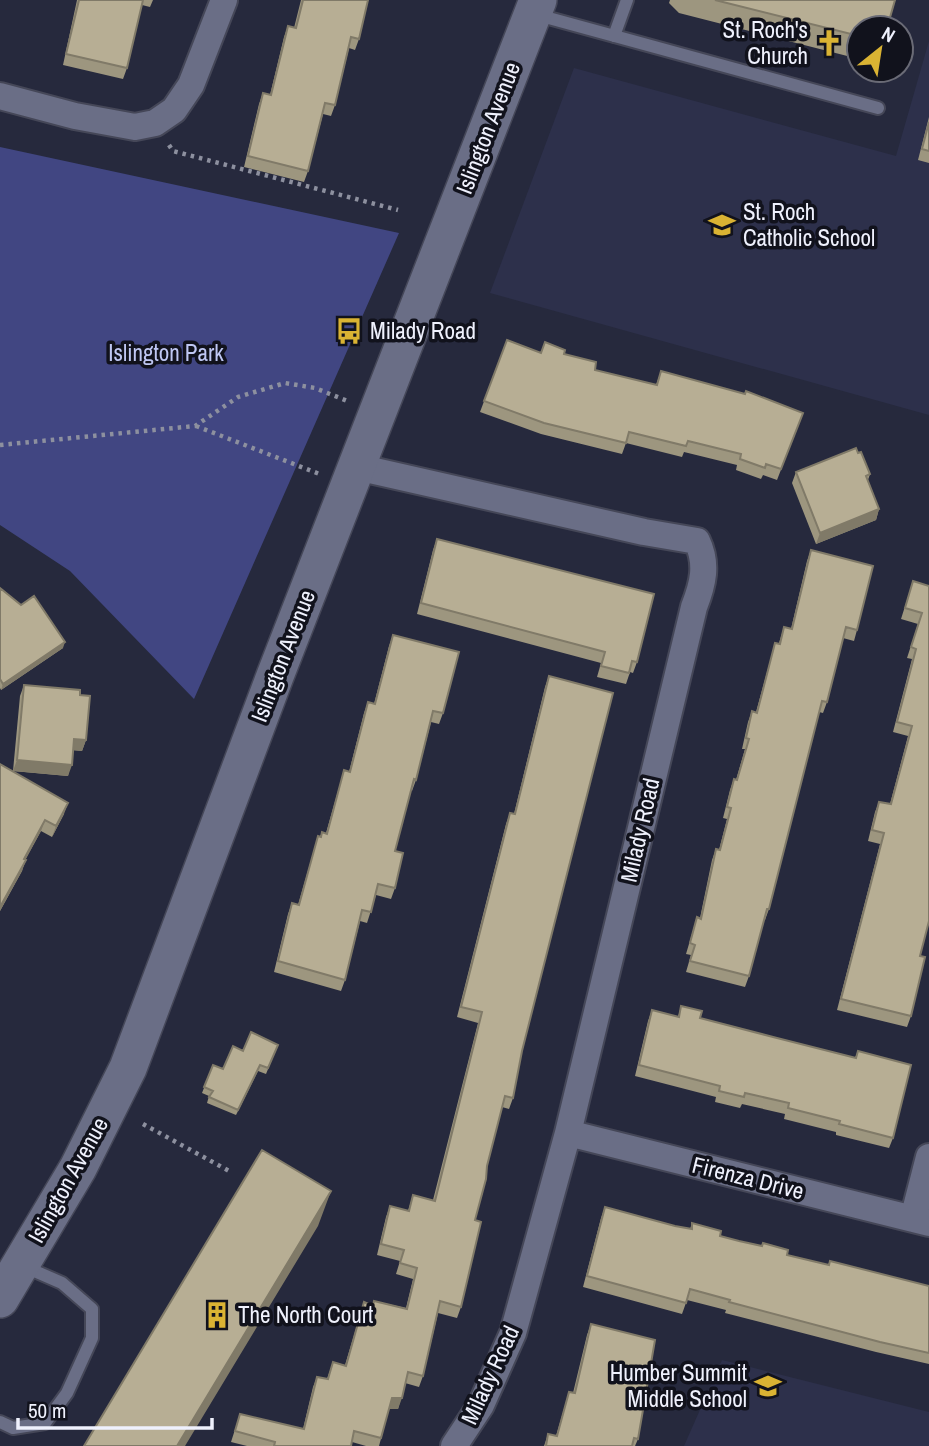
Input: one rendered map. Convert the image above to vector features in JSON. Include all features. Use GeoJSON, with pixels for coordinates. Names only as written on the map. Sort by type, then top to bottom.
{"type":"FeatureCollection","features":[{"type":"Feature","properties":{"kind":"main road","name":"Islington Avenue"},"geometry":{"type":"LineString","coordinates":[[0,1299],[78,1168],[128,1068],[377,412],[535,7]]}},
{"type":"Feature","properties":{"kind":"street"},"geometry":{"type":"LineString","coordinates":[[0,96],[75,116],[135,127],[155,123],[174,110],[191,85],[224,0]]}},
{"type":"Feature","properties":{"kind":"street","name":"Milady Road"},"geometry":{"type":"LineString","coordinates":[[353,476],[697,541],[703,553],[703,585],[694,607],[568,1133],[513,1333],[481,1405],[454,1446]]}},
{"type":"Feature","properties":{"kind":"street","name":"Firenza Drive"},"geometry":{"type":"LineString","coordinates":[[568,1133],[921,1221]]}},
{"type":"Feature","properties":{"kind":"street"},"geometry":{"type":"LineString","coordinates":[[921,1221],[929,1157]]}},
{"type":"Feature","properties":{"kind":"lane"},"geometry":{"type":"LineString","coordinates":[[614,36],[627,0]]}},
{"type":"Feature","properties":{"kind":"lane"},"geometry":{"type":"LineString","coordinates":[[535,7],[614,36],[878,108]]}},
{"type":"Feature","properties":{"kind":"lane"},"geometry":{"type":"LineString","coordinates":[[0,1422],[13,1428],[45,1423],[67,1393],[92,1338],[92,1309],[62,1283],[20,1265]]}},
{"type":"Feature","properties":{"kind":"path"},"geometry":{"type":"LineString","coordinates":[[155,123],[173,151],[398,210]]}},
{"type":"Feature","properties":{"kind":"path"},"geometry":{"type":"LineString","coordinates":[[195,426],[238,397],[285,383],[315,388],[377,412]]}},
{"type":"Feature","properties":{"kind":"path"},"geometry":{"type":"LineString","coordinates":[[0,445],[195,426],[353,476]]}},
{"type":"Feature","properties":{"kind":"path"},"geometry":{"type":"LineString","coordinates":[[144,1124],[231,1172]]}},
{"type":"Feature","properties":{"kind":"shaded area","name":"St. Roch Catholic School"},"geometry":{"type":"Polygon","coordinates":[[[929,41],[929,415],[490,293],[574,68],[896,156],[929,41]]]}},
{"type":"Feature","properties":{"kind":"shaded area","name":"Humber Summit Middle School"},"geometry":{"type":"Polygon","coordinates":[[[722,1360],[929,1412],[929,1446],[684,1446],[722,1360]]]}},
{"type":"Feature","properties":{"kind":"green space","name":"Islington Park"},"geometry":{"type":"Polygon","coordinates":[[[0,147],[399,233],[194,699],[70,571],[0,525],[0,147]]]}},
{"type":"Feature","properties":{"kind":"building"},"geometry":{"type":"Polygon","coordinates":[[[79,0],[143,0],[127,68],[66,54],[79,0]]]}},
{"type":"Feature","properties":{"kind":"building"},"geometry":{"type":"Polygon","coordinates":[[[303,0],[368,0],[359,39],[351,37],[335,105],[325,103],[308,171],[248,156],[263,93],[271,95],[288,26],[296,28],[303,0]]]}},
{"type":"Feature","properties":{"kind":"building"},"geometry":{"type":"Polygon","coordinates":[[[715,0],[895,0],[891,14],[845,14],[845,32],[715,0]]]}},
{"type":"Feature","properties":{"kind":"building"},"geometry":{"type":"Polygon","coordinates":[[[929,122],[929,151],[922,149],[929,122]]]}},
{"type":"Feature","properties":{"kind":"building"},"geometry":{"type":"Polygon","coordinates":[[[507,340],[541,353],[545,342],[565,350],[564,354],[596,362],[595,370],[657,385],[661,371],[745,394],[746,391],[803,413],[781,469],[766,464],[765,468],[740,459],[741,454],[688,441],[686,446],[629,432],[626,443],[544,423],[484,401],[507,340]]]}},
{"type":"Feature","properties":{"kind":"building"},"geometry":{"type":"Polygon","coordinates":[[[856,448],[858,453],[861,452],[870,474],[866,476],[879,509],[820,533],[796,472],[856,448]]]}},
{"type":"Feature","properties":{"kind":"building"},"geometry":{"type":"Polygon","coordinates":[[[437,539],[654,594],[637,662],[632,661],[629,673],[601,666],[605,652],[421,603],[437,539]]]}},
{"type":"Feature","properties":{"kind":"building"},"geometry":{"type":"Polygon","coordinates":[[[811,550],[873,566],[857,630],[846,627],[827,702],[822,701],[769,909],[749,976],[690,961],[695,945],[690,943],[697,917],[701,919],[716,849],[720,850],[731,808],[727,807],[734,779],[737,780],[749,739],[746,738],[752,711],[757,713],[775,643],[780,644],[784,627],[792,629],[811,550]]]}},
{"type":"Feature","properties":{"kind":"building"},"geometry":{"type":"Polygon","coordinates":[[[913,581],[929,586],[929,921],[920,956],[925,957],[911,1016],[841,999],[884,833],[872,830],[879,802],[891,804],[912,726],[897,722],[916,649],[911,647],[922,613],[905,608],[913,581]]]}},
{"type":"Feature","properties":{"kind":"building"},"geometry":{"type":"Polygon","coordinates":[[[0,588],[21,605],[34,596],[65,642],[3,684],[0,679],[0,588]]]}},
{"type":"Feature","properties":{"kind":"building"},"geometry":{"type":"Polygon","coordinates":[[[393,635],[459,652],[443,713],[433,711],[416,780],[414,779],[395,851],[403,853],[395,888],[378,884],[371,912],[362,910],[345,980],[278,961],[292,903],[299,905],[318,836],[321,837],[322,832],[327,834],[344,770],[350,772],[368,702],[375,704],[393,635]]]}},
{"type":"Feature","properties":{"kind":"building"},"geometry":{"type":"Polygon","coordinates":[[[549,676],[613,693],[522,1051],[513,1098],[505,1096],[487,1166],[475,1220],[481,1222],[461,1307],[440,1301],[423,1376],[408,1372],[402,1398],[392,1398],[381,1438],[354,1431],[351,1446],[274,1446],[275,1442],[235,1431],[240,1414],[304,1429],[317,1377],[328,1379],[333,1362],[346,1366],[364,1302],[373,1306],[374,1301],[407,1309],[417,1268],[400,1263],[404,1250],[381,1244],[390,1206],[409,1211],[413,1195],[435,1201],[482,1012],[461,1007],[510,813],[515,814],[549,676]]]}},
{"type":"Feature","properties":{"kind":"building"},"geometry":{"type":"Polygon","coordinates":[[[24,685],[80,690],[80,695],[90,696],[86,740],[74,739],[72,765],[17,760],[24,685]]]}},
{"type":"Feature","properties":{"kind":"building"},"geometry":{"type":"Polygon","coordinates":[[[0,764],[68,803],[56,826],[45,820],[0,907],[0,764]]]}},
{"type":"Feature","properties":{"kind":"building"},"geometry":{"type":"Polygon","coordinates":[[[681,1006],[702,1011],[700,1018],[777,1038],[856,1058],[858,1051],[911,1065],[893,1138],[788,1108],[789,1103],[745,1093],[744,1097],[719,1091],[720,1086],[639,1065],[652,1010],[679,1017],[681,1006]]]}},
{"type":"Feature","properties":{"kind":"building"},"geometry":{"type":"Polygon","coordinates":[[[251,1032],[278,1045],[268,1068],[260,1065],[238,1110],[209,1097],[213,1091],[204,1087],[213,1065],[223,1069],[233,1046],[243,1051],[251,1032]]]}},
{"type":"Feature","properties":{"kind":"building","name":"The North Court"},"geometry":{"type":"Polygon","coordinates":[[[262,1150],[331,1191],[177,1446],[84,1446],[262,1150]]]}},
{"type":"Feature","properties":{"kind":"building"},"geometry":{"type":"Polygon","coordinates":[[[605,1207],[675,1226],[692,1229],[692,1223],[721,1231],[720,1236],[788,1250],[787,1255],[829,1265],[830,1261],[929,1286],[929,1353],[729,1302],[730,1300],[690,1289],[686,1303],[587,1276],[605,1207]]]}},
{"type":"Feature","properties":{"kind":"building"},"geometry":{"type":"Polygon","coordinates":[[[591,1324],[655,1340],[638,1439],[634,1438],[632,1446],[546,1446],[548,1434],[557,1436],[569,1392],[575,1393],[591,1324]]]}},
{"type":"Feature","properties":{"kind":"place","name":"St. Roch's Church"},"geometry":{"type":"Point","coordinates":[829,43]}},
{"type":"Feature","properties":{"kind":"place","name":"St. Roch Catholic School"},"geometry":{"type":"Point","coordinates":[722,225]}},
{"type":"Feature","properties":{"kind":"place","name":"Milady Road"},"geometry":{"type":"Point","coordinates":[349,331]}},
{"type":"Feature","properties":{"kind":"place","name":"The North Court"},"geometry":{"type":"Point","coordinates":[217,1315]}},
{"type":"Feature","properties":{"kind":"place","name":"Humber Summit Middle School"},"geometry":{"type":"Point","coordinates":[768,1386]}}]}
